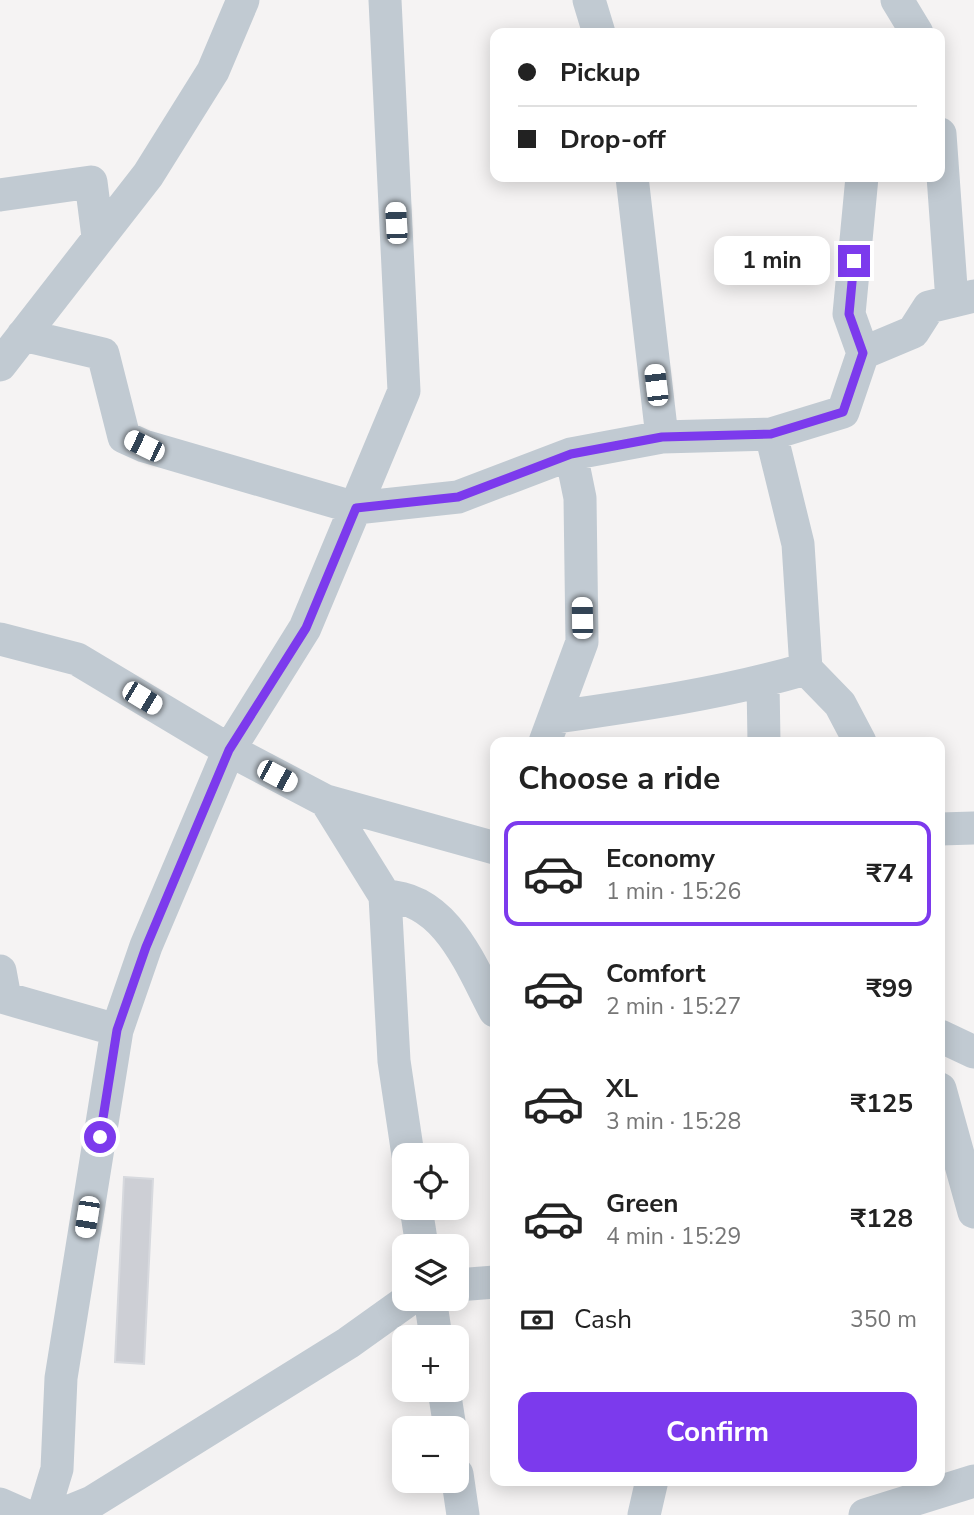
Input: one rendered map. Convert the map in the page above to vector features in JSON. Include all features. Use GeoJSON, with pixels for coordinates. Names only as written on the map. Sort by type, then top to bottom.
{"type":"FeatureCollection","features":[{"type":"Feature","properties":{"kind":"street"},"geometry":{"type":"LineString","coordinates":[[0,365],[148,175],[213,71],[243,0]]}},
{"type":"Feature","properties":{"kind":"street"},"geometry":{"type":"LineString","coordinates":[[43,1515],[57,1469],[61,1378],[117,1030],[146,947],[229,750],[306,628],[404,391],[385,0]]}},
{"type":"Feature","properties":{"kind":"street"},"geometry":{"type":"LineString","coordinates":[[589,0],[597,28]]}},
{"type":"Feature","properties":{"kind":"street"},"geometry":{"type":"LineString","coordinates":[[886,28],[897,1]]}},
{"type":"Feature","properties":{"kind":"street"},"geometry":{"type":"LineString","coordinates":[[897,1],[914,28]]}},
{"type":"Feature","properties":{"kind":"street"},"geometry":{"type":"LineString","coordinates":[[863,353],[913,332],[929,307],[963,299],[945,170]]}},
{"type":"Feature","properties":{"kind":"street"},"geometry":{"type":"LineString","coordinates":[[0,195],[90,182],[98,237]]}},
{"type":"Feature","properties":{"kind":"street"},"geometry":{"type":"LineString","coordinates":[[633,182],[662,437]]}},
{"type":"Feature","properties":{"kind":"street"},"geometry":{"type":"LineString","coordinates":[[23,335],[103,354],[124,437],[144,446],[356,508],[458,497],[571,454],[662,437],[771,434],[843,412],[863,353],[849,314],[862,182]]}},
{"type":"Feature","properties":{"kind":"street"},"geometry":{"type":"LineString","coordinates":[[771,434],[798,544],[806,669],[840,704],[857,737]]}},
{"type":"Feature","properties":{"kind":"street"},"geometry":{"type":"LineString","coordinates":[[551,730],[582,642],[580,498],[571,454]]}},
{"type":"Feature","properties":{"kind":"street"},"geometry":{"type":"LineString","coordinates":[[0,639],[77,659],[229,750],[326,802],[490,847]]}},
{"type":"Feature","properties":{"kind":"street"},"geometry":{"type":"LineString","coordinates":[[551,730],[673,700],[763,682],[806,669]]}},
{"type":"Feature","properties":{"kind":"street"},"geometry":{"type":"LineString","coordinates":[[763,682],[764,737]]}},
{"type":"Feature","properties":{"kind":"street"},"geometry":{"type":"LineString","coordinates":[[326,802],[385,897],[394,1061],[406,1143]]}},
{"type":"Feature","properties":{"kind":"street"},"geometry":{"type":"LineString","coordinates":[[945,829],[974,828]]}},
{"type":"Feature","properties":{"kind":"street"},"geometry":{"type":"LineString","coordinates":[[385,897],[405,897],[430,909],[454,938],[490,1002]]}},
{"type":"Feature","properties":{"kind":"street"},"geometry":{"type":"LineString","coordinates":[[0,971],[5,998],[117,1030]]}},
{"type":"Feature","properties":{"kind":"street"},"geometry":{"type":"LineString","coordinates":[[945,1038],[974,1052]]}},
{"type":"Feature","properties":{"kind":"street"},"geometry":{"type":"LineString","coordinates":[[945,1107],[971,1194]]}},
{"type":"Feature","properties":{"kind":"street"},"geometry":{"type":"LineString","coordinates":[[469,1284],[490,1282]]}},
{"type":"Feature","properties":{"kind":"street"},"geometry":{"type":"LineString","coordinates":[[60,1515],[104,1495],[348,1343],[393,1311]]}},
{"type":"Feature","properties":{"kind":"street"},"geometry":{"type":"LineString","coordinates":[[864,1515],[974,1480]]}},
{"type":"Feature","properties":{"kind":"street"},"geometry":{"type":"LineString","coordinates":[[644,1515],[651,1486]]}},
{"type":"Feature","properties":{"kind":"street"},"geometry":{"type":"LineString","coordinates":[[460,1493],[463,1515]]}},
{"type":"Feature","properties":{"kind":"street"},"geometry":{"type":"LineString","coordinates":[[0,1504],[24,1515]]}},
{"type":"Feature","properties":{"kind":"building"},"geometry":{"type":"Polygon","coordinates":[[[124,1177],[153,1179],[144,1364],[115,1362],[124,1177]]]}},
{"type":"Feature","properties":{"kind":"route"},"geometry":{"type":"LineString","coordinates":[[100,1137],[117,1030],[146,947],[229,750],[306,628],[356,508],[458,497],[571,454],[662,437],[771,434],[843,412],[863,353],[849,314],[854,261]]}}]}
